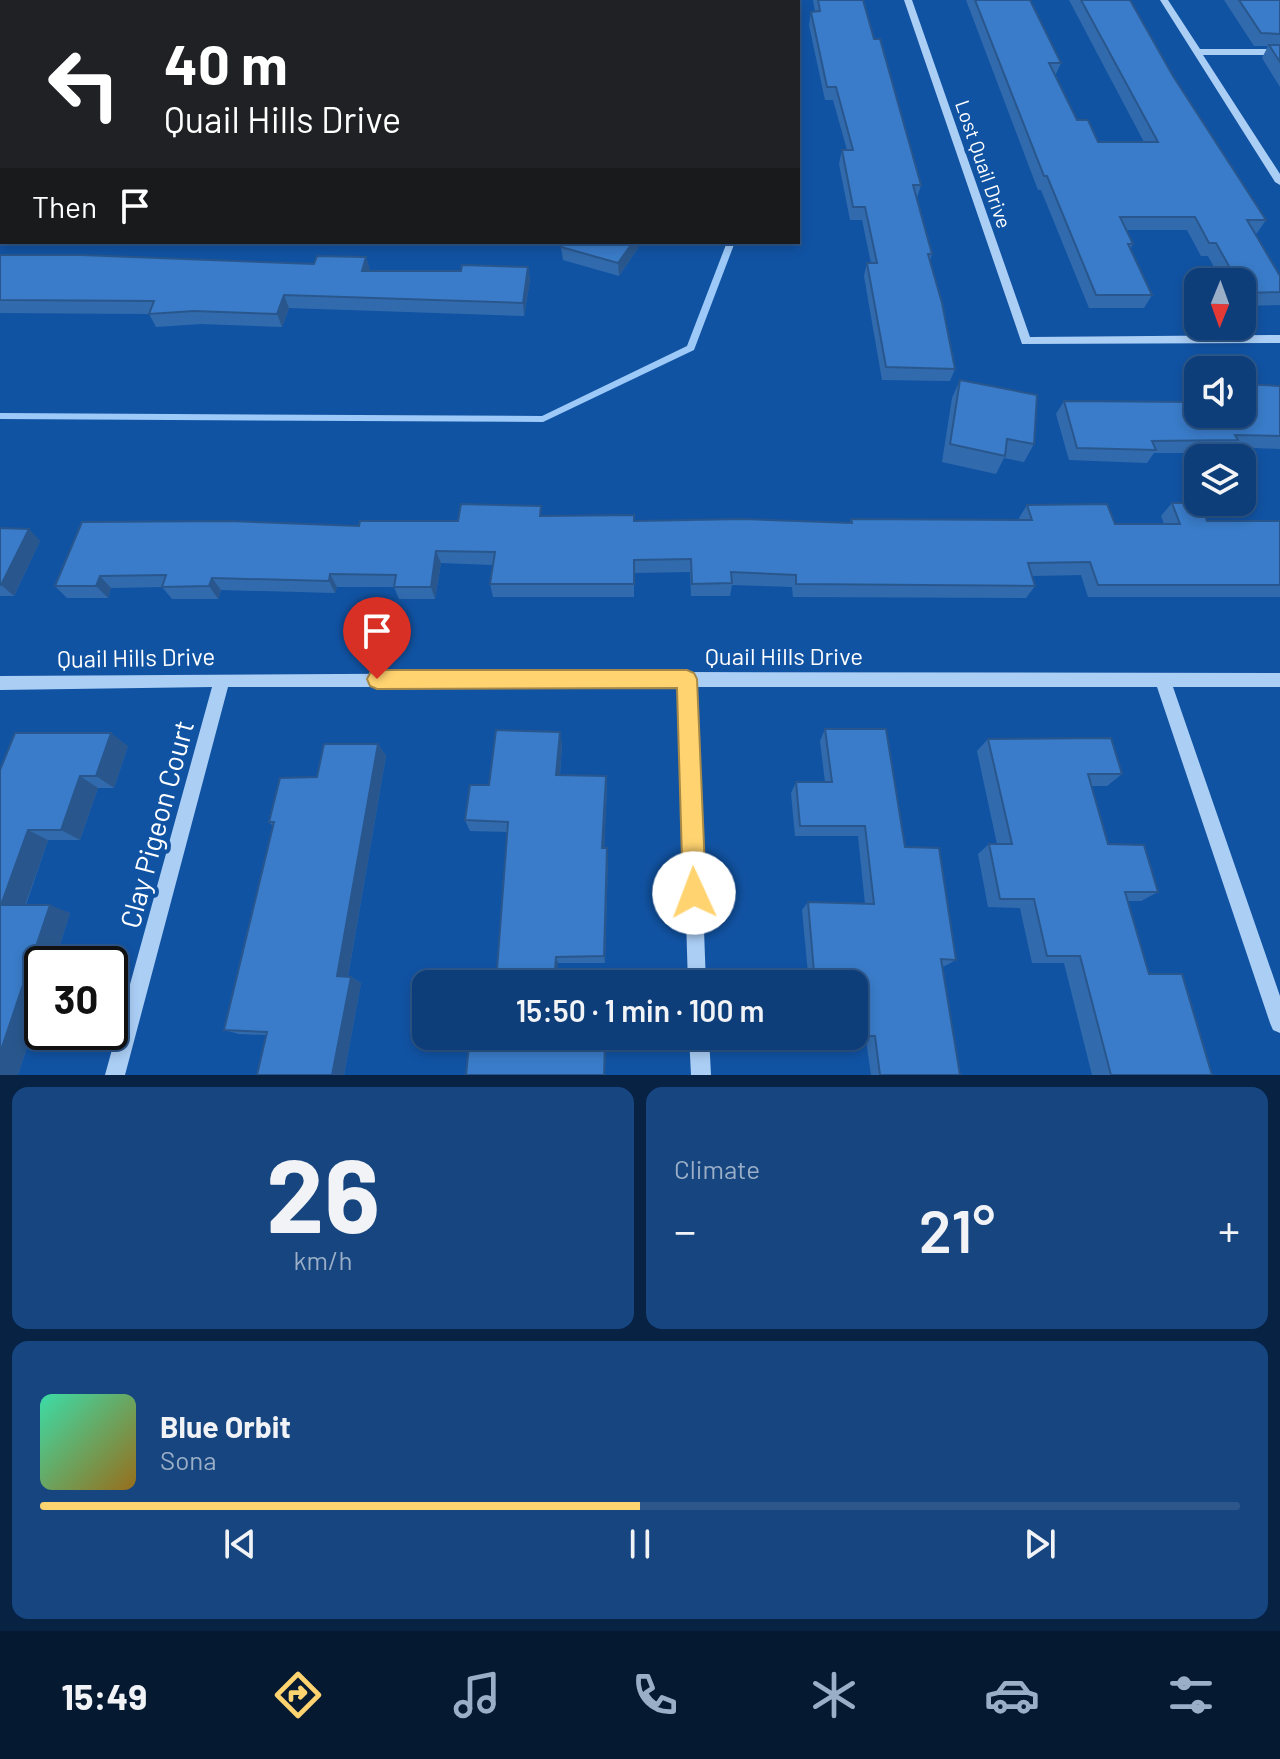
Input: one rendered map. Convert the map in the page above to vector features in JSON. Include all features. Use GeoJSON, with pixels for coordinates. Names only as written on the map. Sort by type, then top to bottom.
{"type":"FeatureCollection","features":[{"type":"Feature","properties":{"kind":"street","name":"Lost Quail Drive"},"geometry":{"type":"LineString","coordinates":[[908,0],[1026,341],[1280,339]]}},
{"type":"Feature","properties":{"kind":"street"},"geometry":{"type":"LineString","coordinates":[[1164,0],[1280,182]]}},
{"type":"Feature","properties":{"kind":"street"},"geometry":{"type":"LineString","coordinates":[[1197,52],[1280,52]]}},
{"type":"Feature","properties":{"kind":"street"},"geometry":{"type":"LineString","coordinates":[[687,679],[697,970]]}},
{"type":"Feature","properties":{"kind":"street","name":"Quail Hills Drive"},"geometry":{"type":"LineString","coordinates":[[0,683],[222,680],[1280,680]]}},
{"type":"Feature","properties":{"kind":"street","name":"Clay Pigeon Court"},"geometry":{"type":"LineString","coordinates":[[115,1075],[222,680]]}},
{"type":"Feature","properties":{"kind":"street"},"geometry":{"type":"LineString","coordinates":[[1163,681],[1280,1023]]}},
{"type":"Feature","properties":{"kind":"street"},"geometry":{"type":"LineString","coordinates":[[700,1050],[701,1075]]}},
{"type":"Feature","properties":{"kind":"building"},"geometry":{"type":"Polygon","coordinates":[[[818,0],[863,0],[874,39],[880,39],[921,185],[913,185],[932,254],[928,254],[942,303],[955,369],[886,367],[867,263],[877,263],[865,207],[853,207],[842,150],[853,150],[836,87],[827,87],[811,12],[820,11],[818,0]]]}},
{"type":"Feature","properties":{"kind":"building"},"geometry":{"type":"Polygon","coordinates":[[[975,0],[1030,0],[1061,63],[1049,63],[1077,120],[1088,120],[1098,142],[1158,142],[1081,0],[1130,0],[1173,76],[1266,220],[1247,220],[1280,276],[1280,292],[1256,293],[1256,268],[1230,268],[1216,243],[1209,243],[1195,217],[1120,217],[1133,244],[1128,244],[1152,295],[1096,295],[1047,176],[1044,176],[975,0]]]}},
{"type":"Feature","properties":{"kind":"building"},"geometry":{"type":"Polygon","coordinates":[[[1239,0],[1280,0],[1280,34],[1261,33],[1239,0]]]}},
{"type":"Feature","properties":{"kind":"building"},"geometry":{"type":"Polygon","coordinates":[[[1269,45],[1280,45],[1280,62],[1269,45]]]}},
{"type":"Feature","properties":{"kind":"building"},"geometry":{"type":"Polygon","coordinates":[[[563,244],[632,244],[618,263],[561,247],[563,244]]]}},
{"type":"Feature","properties":{"kind":"building"},"geometry":{"type":"Polygon","coordinates":[[[0,255],[314,264],[317,256],[366,257],[362,271],[461,271],[462,265],[528,267],[523,303],[284,295],[277,314],[194,311],[149,314],[154,301],[0,300],[0,255]]]}},
{"type":"Feature","properties":{"kind":"building"},"geometry":{"type":"Polygon","coordinates":[[[960,380],[1037,395],[1034,444],[1007,439],[1005,456],[950,444],[960,380]]]}},
{"type":"Feature","properties":{"kind":"building"},"geometry":{"type":"Polygon","coordinates":[[[1256,385],[1280,386],[1280,436],[1235,435],[1238,440],[1152,441],[1156,450],[1077,448],[1064,401],[1184,402],[1184,428],[1256,428],[1256,385]]]}},
{"type":"Feature","properties":{"kind":"building"},"geometry":{"type":"Polygon","coordinates":[[[1172,503],[1184,503],[1184,516],[1205,516],[1207,521],[1280,521],[1280,585],[1098,585],[1090,562],[1028,563],[1035,586],[796,584],[796,575],[731,572],[732,583],[692,584],[691,559],[634,560],[634,584],[490,584],[495,552],[436,551],[431,587],[394,587],[396,575],[330,574],[329,581],[212,578],[209,586],[162,587],[166,575],[100,576],[96,586],[55,586],[82,522],[229,521],[359,526],[360,521],[458,521],[461,504],[541,506],[540,516],[634,515],[634,521],[744,519],[852,523],[851,519],[1032,520],[1027,505],[1107,504],[1115,524],[1180,524],[1172,503]]]}},
{"type":"Feature","properties":{"kind":"building"},"geometry":{"type":"Polygon","coordinates":[[[0,528],[29,529],[1,585],[0,585],[0,528]]]}},
{"type":"Feature","properties":{"kind":"building"},"geometry":{"type":"Polygon","coordinates":[[[825,729],[886,729],[905,847],[939,848],[956,960],[941,959],[960,1075],[880,1075],[875,1036],[868,1036],[868,970],[814,970],[808,902],[874,904],[865,826],[800,826],[796,782],[832,782],[825,729]]]}},
{"type":"Feature","properties":{"kind":"building"},"geometry":{"type":"Polygon","coordinates":[[[496,730],[560,732],[556,775],[606,776],[602,848],[607,848],[604,956],[556,957],[555,970],[497,970],[508,822],[465,820],[470,785],[489,785],[496,730]]]}},
{"type":"Feature","properties":{"kind":"building"},"geometry":{"type":"Polygon","coordinates":[[[15,733],[111,733],[96,776],[80,776],[61,830],[28,830],[1,905],[50,905],[36,946],[24,946],[24,982],[0,1053],[0,770],[15,733]]]}},
{"type":"Feature","properties":{"kind":"building"},"geometry":{"type":"Polygon","coordinates":[[[1111,738],[1122,774],[1088,774],[1108,844],[1144,845],[1158,892],[1125,892],[1149,974],[1182,974],[1212,1075],[1111,1075],[1080,956],[1047,956],[1034,899],[1000,899],[989,844],[1012,844],[988,739],[1111,738]]]}},
{"type":"Feature","properties":{"kind":"building"},"geometry":{"type":"Polygon","coordinates":[[[324,744],[378,744],[337,976],[351,977],[332,1075],[257,1075],[267,1032],[224,1030],[274,822],[269,822],[280,778],[317,777],[324,744]]]}},
{"type":"Feature","properties":{"kind":"building"},"geometry":{"type":"Polygon","coordinates":[[[469,1050],[605,1050],[604,1075],[466,1075],[469,1050]]]}},
{"type":"Feature","properties":{"kind":"waterway"},"geometry":{"type":"LineString","coordinates":[[0,416],[543,419],[691,348],[730,244]]}},
{"type":"Feature","properties":{"kind":"route"},"geometry":{"type":"LineString","coordinates":[[377,679],[687,679],[694,893]]}}]}
